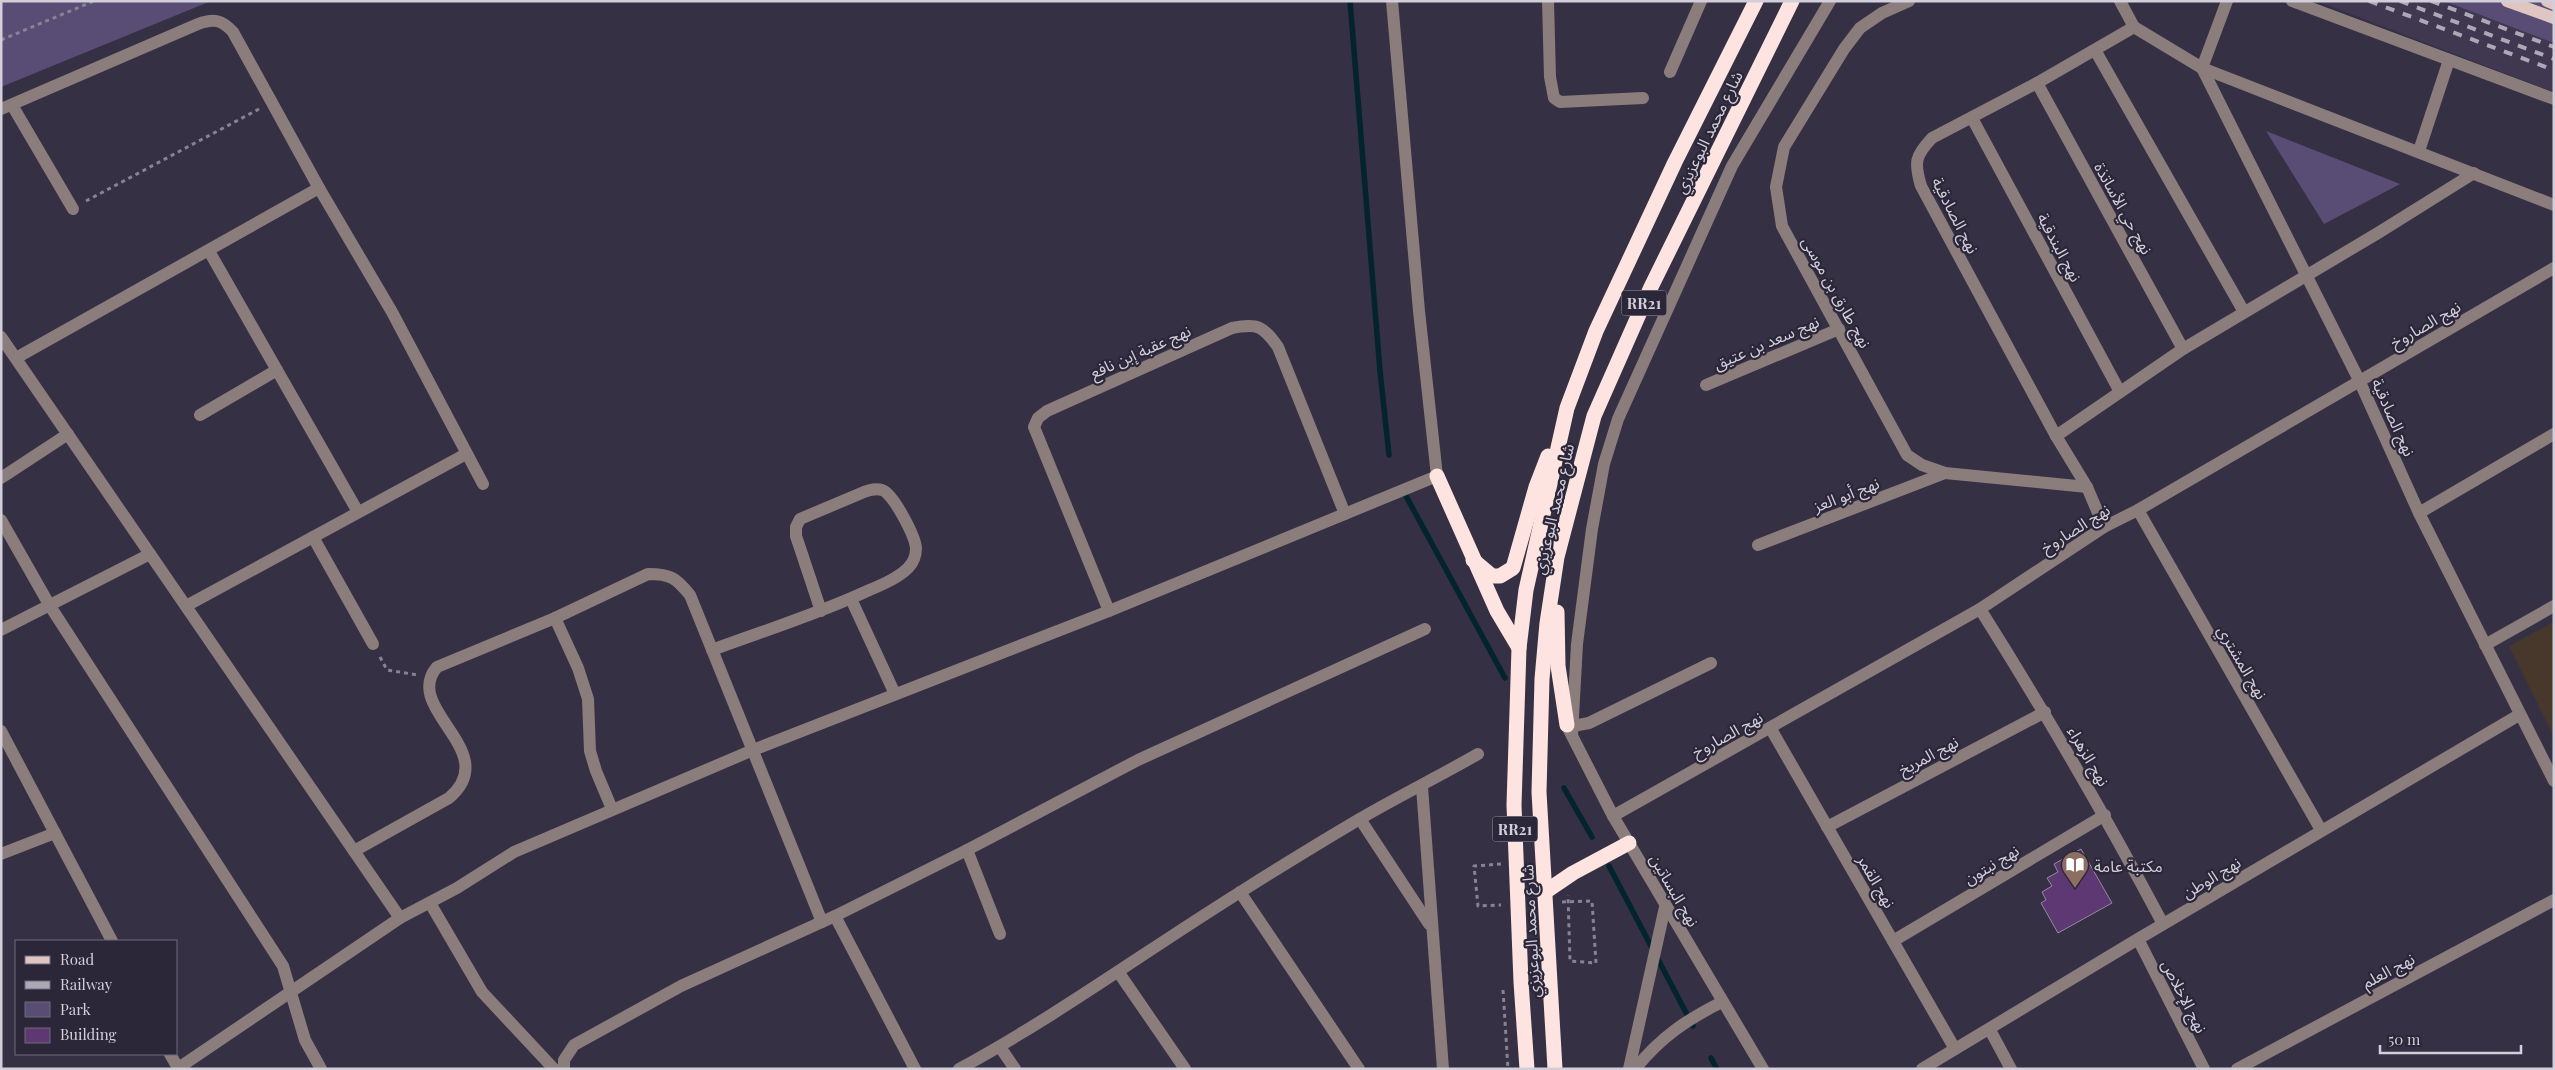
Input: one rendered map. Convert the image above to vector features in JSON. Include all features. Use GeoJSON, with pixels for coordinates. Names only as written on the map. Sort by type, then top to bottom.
{"type":"FeatureCollection","features":[{"type":"Feature","properties":{"kind":"highway","name":"شارع محمد البوعزيزي"},"geometry":{"type":"LineString","coordinates":[[1527,1069],[1521,982],[1514,805],[1519,648],[1526,590],[1567,408],[1596,331],[1634,247],[1756,1]]}},
{"type":"Feature","properties":{"kind":"highway","name":"شارع محمد البوعزيزي"},"geometry":{"type":"LineString","coordinates":[[1555,1069],[1539,792],[1542,688],[1547,623],[1557,556],[1594,416],[1650,287],[1792,1]]}},
{"type":"Feature","properties":{"kind":"highway"},"geometry":{"type":"LineString","coordinates":[[1473,560],[1492,576],[1500,576],[1513,568],[1536,487],[1567,408]]}},
{"type":"Feature","properties":{"kind":"highway"},"geometry":{"type":"LineString","coordinates":[[1437,476],[1497,611],[1519,648]]}},
{"type":"Feature","properties":{"kind":"highway"},"geometry":{"type":"LineString","coordinates":[[1557,556],[1558,666],[1570,729]]}},
{"type":"Feature","properties":{"kind":"highway"},"geometry":{"type":"LineString","coordinates":[[1545,892],[1568,876],[1629,843]]}},
{"type":"Feature","properties":{"kind":"main road"},"geometry":{"type":"LineString","coordinates":[[2507,1],[2554,18]]}},
{"type":"Feature","properties":{"kind":"main road"},"geometry":{"type":"LineString","coordinates":[[2547,1],[2554,4]]}},
{"type":"Feature","properties":{"kind":"street"},"geometry":{"type":"LineString","coordinates":[[170,1055],[177,1068],[400,918],[430,903],[514,852],[753,750],[1109,611],[1437,476],[1419,311],[1392,1]]}},
{"type":"Feature","properties":{"kind":"street"},"geometry":{"type":"LineString","coordinates":[[1548,1],[1550,77],[1554,98],[1560,102],[1643,98]]}},
{"type":"Feature","properties":{"kind":"street"},"geometry":{"type":"LineString","coordinates":[[1670,72],[1701,1]]}},
{"type":"Feature","properties":{"kind":"street"},"geometry":{"type":"LineString","coordinates":[[1711,663],[1589,723],[1570,729],[1577,644],[1592,529],[1604,464],[1618,419],[1732,166],[1830,1]]}},
{"type":"Feature","properties":{"kind":"street","name":"نهج طارق بن موسى"},"geometry":{"type":"LineString","coordinates":[[1909,1],[1882,13],[1860,28],[1844,49],[1784,147],[1776,188],[1782,226],[1907,455],[1922,466],[1945,473],[2088,488]]}},
{"type":"Feature","properties":{"kind":"street"},"geometry":{"type":"LineString","coordinates":[[2120,1],[2134,27],[2202,68],[2554,205]]}},
{"type":"Feature","properties":{"kind":"street"},"geometry":{"type":"LineString","coordinates":[[2202,68],[2227,1]]}},
{"type":"Feature","properties":{"kind":"street"},"geometry":{"type":"LineString","coordinates":[[2292,1],[2554,99]]}},
{"type":"Feature","properties":{"kind":"street"},"geometry":{"type":"LineString","coordinates":[[73,208],[7,107],[212,19],[225,23],[233,32],[319,188],[392,312],[466,454],[484,484]]}},
{"type":"Feature","properties":{"kind":"street","name":"نهج الصادقية"},"geometry":{"type":"LineString","coordinates":[[2104,527],[2088,488],[2056,436],[1921,186],[1916,166],[1919,151],[1932,138],[2037,83],[2134,27]]}},
{"type":"Feature","properties":{"kind":"street"},"geometry":{"type":"LineString","coordinates":[[2095,50],[2244,312]]}},
{"type":"Feature","properties":{"kind":"street"},"geometry":{"type":"LineString","coordinates":[[2419,151],[2449,60]]}},
{"type":"Feature","properties":{"kind":"street","name":"نهج الصادقية"},"geometry":{"type":"LineString","coordinates":[[2202,68],[2359,380],[2419,513],[2519,716],[2554,781]]}},
{"type":"Feature","properties":{"kind":"street","name":"نهج حي الأساتذة"},"geometry":{"type":"LineString","coordinates":[[2037,83],[2184,349]]}},
{"type":"Feature","properties":{"kind":"street","name":"نهج البندقية"},"geometry":{"type":"LineString","coordinates":[[1972,118],[2120,392]]}},
{"type":"Feature","properties":{"kind":"street"},"geometry":{"type":"LineString","coordinates":[[2056,436],[2184,349],[2474,173]]}},
{"type":"Feature","properties":{"kind":"street"},"geometry":{"type":"LineString","coordinates":[[16,358],[319,188]]}},
{"type":"Feature","properties":{"kind":"street"},"geometry":{"type":"LineString","coordinates":[[209,251],[358,512]]}},
{"type":"Feature","properties":{"kind":"street","name":"نهج الصاروخ"},"geometry":{"type":"LineString","coordinates":[[1613,816],[1980,609],[2104,527],[2138,510],[2554,268]]}},
{"type":"Feature","properties":{"kind":"street","name":"نهج عقبة إبن نافع"},"geometry":{"type":"LineString","coordinates":[[1109,611],[1034,426],[1038,418],[1048,411],[1232,328],[1252,324],[1266,331],[1278,347],[1345,514]]}},
{"type":"Feature","properties":{"kind":"street","name":"نهج سعد بن عتيق"},"geometry":{"type":"LineString","coordinates":[[1706,385],[1839,328]]}},
{"type":"Feature","properties":{"kind":"street"},"geometry":{"type":"LineString","coordinates":[[1,337],[400,918]]}},
{"type":"Feature","properties":{"kind":"street"},"geometry":{"type":"LineString","coordinates":[[200,415],[277,370]]}},
{"type":"Feature","properties":{"kind":"street"},"geometry":{"type":"LineString","coordinates":[[1,478],[68,434]]}},
{"type":"Feature","properties":{"kind":"street"},"geometry":{"type":"LineString","coordinates":[[2419,513],[2554,434]]}},
{"type":"Feature","properties":{"kind":"street"},"geometry":{"type":"LineString","coordinates":[[186,606],[466,454]]}},
{"type":"Feature","properties":{"kind":"street","name":"نهج أبو العز"},"geometry":{"type":"LineString","coordinates":[[1758,545],[1945,473]]}},
{"type":"Feature","properties":{"kind":"street"},"geometry":{"type":"LineString","coordinates":[[712,650],[821,611],[851,599],[879,586],[908,568],[915,557],[916,546],[891,496],[883,490],[873,489],[864,492],[800,518],[796,527],[796,536],[821,611]]}},
{"type":"Feature","properties":{"kind":"street","name":"نهج المشتري"},"geometry":{"type":"LineString","coordinates":[[2138,510],[2321,830]]}},
{"type":"Feature","properties":{"kind":"street"},"geometry":{"type":"LineString","coordinates":[[1,520],[50,606],[283,966],[292,991],[305,1040],[320,1069]]}},
{"type":"Feature","properties":{"kind":"street"},"geometry":{"type":"LineString","coordinates":[[313,537],[373,644]]}},
{"type":"Feature","properties":{"kind":"street"},"geometry":{"type":"LineString","coordinates":[[1,630],[150,554]]}},
{"type":"Feature","properties":{"kind":"street"},"geometry":{"type":"LineString","coordinates":[[354,851],[449,798],[459,790],[466,779],[462,751],[434,704],[428,687],[429,677],[437,667],[555,618],[648,574],[662,574],[676,578],[690,594],[822,922]]}},
{"type":"Feature","properties":{"kind":"street"},"geometry":{"type":"LineString","coordinates":[[851,599],[895,694]]}},
{"type":"Feature","properties":{"kind":"street"},"geometry":{"type":"LineString","coordinates":[[2485,645],[2554,606]]}},
{"type":"Feature","properties":{"kind":"street","name":"نهج الزهراء"},"geometry":{"type":"LineString","coordinates":[[1980,609],[2105,815],[2163,924]]}},
{"type":"Feature","properties":{"kind":"street"},"geometry":{"type":"LineString","coordinates":[[555,618],[578,668],[588,699],[590,751],[612,809]]}},
{"type":"Feature","properties":{"kind":"street"},"geometry":{"type":"LineString","coordinates":[[564,1069],[564,1060],[574,1045],[681,986],[835,916],[967,850],[1138,760],[1425,629]]}},
{"type":"Feature","properties":{"kind":"street","name":"نهج المريخ"},"geometry":{"type":"LineString","coordinates":[[1827,827],[2044,712]]}},
{"type":"Feature","properties":{"kind":"street","name":"نهج الوطن"},"geometry":{"type":"LineString","coordinates":[[1922,1069],[2321,830],[2519,716]]}},
{"type":"Feature","properties":{"kind":"street","name":"نهج البساتين"},"geometry":{"type":"LineString","coordinates":[[1570,729],[1613,816],[1665,907],[1763,1069]]}},
{"type":"Feature","properties":{"kind":"street","name":"نهج القمر"},"geometry":{"type":"LineString","coordinates":[[1770,729],[1955,1049]]}},
{"type":"Feature","properties":{"kind":"street"},"geometry":{"type":"LineString","coordinates":[[1,731],[111,940]]}},
{"type":"Feature","properties":{"kind":"street"},"geometry":{"type":"LineString","coordinates":[[959,1069],[1119,973],[1240,892],[1360,819],[1422,787],[1478,754]]}},
{"type":"Feature","properties":{"kind":"street"},"geometry":{"type":"LineString","coordinates":[[1422,787],[1443,1069]]}},
{"type":"Feature","properties":{"kind":"street","name":"نهج نبتون"},"geometry":{"type":"LineString","coordinates":[[1893,941],[2105,815]]}},
{"type":"Feature","properties":{"kind":"street"},"geometry":{"type":"LineString","coordinates":[[1360,819],[1431,926]]}},
{"type":"Feature","properties":{"kind":"street"},"geometry":{"type":"LineString","coordinates":[[1,854],[55,833]]}},
{"type":"Feature","properties":{"kind":"street"},"geometry":{"type":"LineString","coordinates":[[967,850],[1000,934]]}},
{"type":"Feature","properties":{"kind":"street"},"geometry":{"type":"LineString","coordinates":[[1240,892],[1359,1069]]}},
{"type":"Feature","properties":{"kind":"street","name":"نهج العلم"},"geometry":{"type":"LineString","coordinates":[[2237,1069],[2554,900]]}},
{"type":"Feature","properties":{"kind":"street"},"geometry":{"type":"LineString","coordinates":[[430,903],[482,992],[554,1069]]}},
{"type":"Feature","properties":{"kind":"street"},"geometry":{"type":"LineString","coordinates":[[1629,1069],[1665,907]]}},
{"type":"Feature","properties":{"kind":"street"},"geometry":{"type":"LineString","coordinates":[[835,916],[915,1069]]}},
{"type":"Feature","properties":{"kind":"street","name":"نهج الإخلاص"},"geometry":{"type":"LineString","coordinates":[[2138,939],[2204,1069]]}},
{"type":"Feature","properties":{"kind":"street"},"geometry":{"type":"LineString","coordinates":[[1119,973],[1185,1069]]}},
{"type":"Feature","properties":{"kind":"street"},"geometry":{"type":"LineString","coordinates":[[1635,1069],[1655,1045],[1681,1024],[1722,1002]]}},
{"type":"Feature","properties":{"kind":"street"},"geometry":{"type":"LineString","coordinates":[[1990,1030],[2011,1069]]}},
{"type":"Feature","properties":{"kind":"street"},"geometry":{"type":"LineString","coordinates":[[1000,1046],[1015,1069]]}},
{"type":"Feature","properties":{"kind":"path"},"geometry":{"type":"LineString","coordinates":[[1,40],[94,1]]}},
{"type":"Feature","properties":{"kind":"path"},"geometry":{"type":"LineString","coordinates":[[73,208],[271,103]]}},
{"type":"Feature","properties":{"kind":"path"},"geometry":{"type":"LineString","coordinates":[[373,644],[387,670],[429,677]]}},
{"type":"Feature","properties":{"kind":"path"},"geometry":{"type":"LineString","coordinates":[[1501,873],[1502,855]]}},
{"type":"Feature","properties":{"kind":"path"},"geometry":{"type":"LineString","coordinates":[[1478,906],[1474,866],[1502,864]]}},
{"type":"Feature","properties":{"kind":"path"},"geometry":{"type":"LineString","coordinates":[[1568,876],[1570,961],[1596,963],[1592,901]]}},
{"type":"Feature","properties":{"kind":"path"},"geometry":{"type":"LineString","coordinates":[[1501,899],[1501,908]]}},
{"type":"Feature","properties":{"kind":"path"},"geometry":{"type":"LineString","coordinates":[[1503,983],[1508,1069]]}},
{"type":"Feature","properties":{"kind":"shaded area"},"geometry":{"type":"Polygon","coordinates":[[[2317,1],[2444,1],[2554,43],[2554,92],[2317,1]]]}},
{"type":"Feature","properties":{"kind":"shaded area"},"geometry":{"type":"Polygon","coordinates":[[[2554,622],[2554,737],[2509,646],[2554,622]]]}},
{"type":"Feature","properties":{"kind":"green space"},"geometry":{"type":"Polygon","coordinates":[[[1,1],[211,1],[1,87],[1,1]]]}},
{"type":"Feature","properties":{"kind":"green space"},"geometry":{"type":"Polygon","coordinates":[[[2444,1],[2554,1],[2554,43],[2444,1]]]}},
{"type":"Feature","properties":{"kind":"green space"},"geometry":{"type":"Polygon","coordinates":[[[2266,131],[2400,184],[2324,224],[2266,131]]]}},
{"type":"Feature","properties":{"kind":"building","name":"مكتبة عامة"},"geometry":{"type":"Polygon","coordinates":[[[2081,849],[2112,903],[2058,933],[2041,903],[2046,900],[2042,892],[2052,886],[2047,878],[2058,872],[2054,864],[2081,849]]]}},
{"type":"Feature","properties":{"kind":"waterway"},"geometry":{"type":"LineString","coordinates":[[1350,1],[1380,371],[1389,455]]}},
{"type":"Feature","properties":{"kind":"waterway"},"geometry":{"type":"LineString","coordinates":[[1406,496],[1505,678]]}},
{"type":"Feature","properties":{"kind":"waterway"},"geometry":{"type":"LineString","coordinates":[[1564,788],[1592,837]]}},
{"type":"Feature","properties":{"kind":"waterway"},"geometry":{"type":"LineString","coordinates":[[1609,866],[1693,1026]]}},
{"type":"Feature","properties":{"kind":"waterway"},"geometry":{"type":"LineString","coordinates":[[1711,1058],[1717,1069]]}},
{"type":"Feature","properties":{"kind":"railway"},"geometry":{"type":"LineString","coordinates":[[2369,1],[2554,70]]}},
{"type":"Feature","properties":{"kind":"railway"},"geometry":{"type":"LineString","coordinates":[[2400,1],[2554,59]]}},
{"type":"Feature","properties":{"kind":"railway"},"geometry":{"type":"LineString","coordinates":[[2431,1],[2554,47]]}},
{"type":"Feature","properties":{"kind":"place","name":"مكتبة عامة"},"geometry":{"type":"Point","coordinates":[2075,889]}}]}
